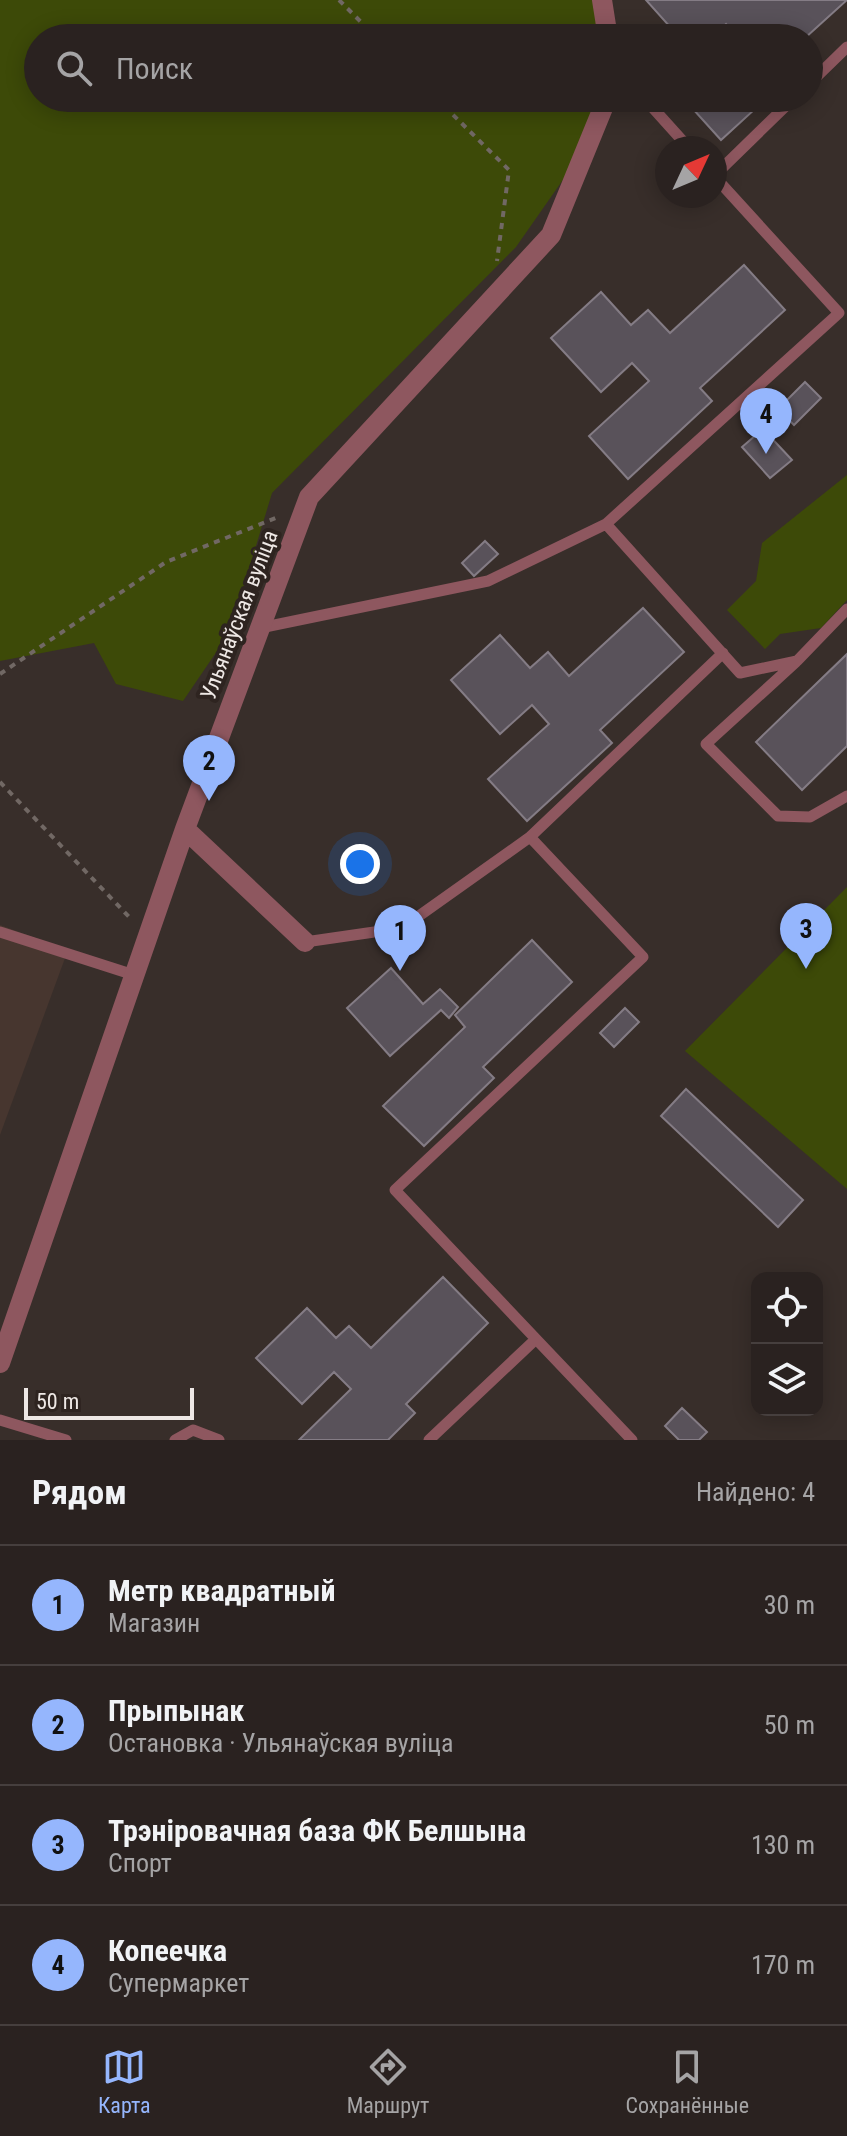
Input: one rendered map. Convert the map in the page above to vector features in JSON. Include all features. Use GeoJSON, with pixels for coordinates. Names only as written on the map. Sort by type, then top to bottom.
{"type":"FeatureCollection","features":[{"type":"Feature","properties":{"kind":"street"},"geometry":{"type":"LineString","coordinates":[[602,0],[606,24]]}},
{"type":"Feature","properties":{"kind":"street","name":"Ульянаўская вуліца"},"geometry":{"type":"LineString","coordinates":[[2,1350],[185,829],[309,497],[551,235],[601,112]]}},
{"type":"Feature","properties":{"kind":"street"},"geometry":{"type":"LineString","coordinates":[[185,829],[305,942]]}},
{"type":"Feature","properties":{"kind":"lane"},"geometry":{"type":"LineString","coordinates":[[823,70],[847,47]]}},
{"type":"Feature","properties":{"kind":"lane"},"geometry":{"type":"LineString","coordinates":[[657,112],[678,136]]}},
{"type":"Feature","properties":{"kind":"lane"},"geometry":{"type":"LineString","coordinates":[[727,164],[780,112]]}},
{"type":"Feature","properties":{"kind":"lane"},"geometry":{"type":"LineString","coordinates":[[260,628],[488,581],[606,524],[839,313],[727,189]]}},
{"type":"Feature","properties":{"kind":"lane"},"geometry":{"type":"LineString","coordinates":[[606,524],[740,673],[797,661]]}},
{"type":"Feature","properties":{"kind":"lane"},"geometry":{"type":"LineString","coordinates":[[847,609],[797,661],[706,744],[778,816],[810,817],[847,796]]}},
{"type":"Feature","properties":{"kind":"lane"},"geometry":{"type":"LineString","coordinates":[[305,942],[402,928],[530,837],[723,653]]}},
{"type":"Feature","properties":{"kind":"lane"},"geometry":{"type":"LineString","coordinates":[[530,837],[643,957],[395,1190],[632,1440]]}},
{"type":"Feature","properties":{"kind":"lane"},"geometry":{"type":"LineString","coordinates":[[0,932],[134,975]]}},
{"type":"Feature","properties":{"kind":"lane"},"geometry":{"type":"LineString","coordinates":[[429,1440],[536,1339]]}},
{"type":"Feature","properties":{"kind":"lane"},"geometry":{"type":"LineString","coordinates":[[0,1420],[66,1440]]}},
{"type":"Feature","properties":{"kind":"lane"},"geometry":{"type":"LineString","coordinates":[[175,1440],[193,1430],[219,1440]]}},
{"type":"Feature","properties":{"kind":"path"},"geometry":{"type":"LineString","coordinates":[[339,0],[363,24]]}},
{"type":"Feature","properties":{"kind":"path"},"geometry":{"type":"LineString","coordinates":[[450,112],[509,170],[493,298]]}},
{"type":"Feature","properties":{"kind":"path"},"geometry":{"type":"LineString","coordinates":[[0,674],[166,562],[306,505]]}},
{"type":"Feature","properties":{"kind":"path"},"geometry":{"type":"LineString","coordinates":[[0,782],[148,936]]}},
{"type":"Feature","properties":{"kind":"shaded area"},"geometry":{"type":"Polygon","coordinates":[[[0,925],[68,950],[0,1135],[0,925]]]}},
{"type":"Feature","properties":{"kind":"green space"},"geometry":{"type":"Polygon","coordinates":[[[0,0],[606,0],[607,24],[24,24],[24,112],[597,112],[567,174],[516,247],[272,493],[230,632],[183,701],[116,684],[94,643],[0,661],[0,0]]]}},
{"type":"Feature","properties":{"kind":"green space"},"geometry":{"type":"Polygon","coordinates":[[[847,475],[847,600],[821,628],[780,634],[765,649],[727,610],[756,581],[762,543],[847,475]]]}},
{"type":"Feature","properties":{"kind":"green space"},"geometry":{"type":"Polygon","coordinates":[[[847,887],[847,1189],[685,1051],[847,887]]]}},
{"type":"Feature","properties":{"kind":"building"},"geometry":{"type":"Polygon","coordinates":[[[646,0],[847,0],[820,24],[667,24],[646,0]]]}},
{"type":"Feature","properties":{"kind":"building"},"geometry":{"type":"Polygon","coordinates":[[[696,112],[752,112],[725,136],[717,136],[696,112]]]}},
{"type":"Feature","properties":{"kind":"building"},"geometry":{"type":"Polygon","coordinates":[[[744,265],[785,310],[700,388],[712,401],[628,479],[589,436],[649,381],[632,363],[601,392],[551,338],[601,292],[631,325],[648,310],[670,333],[744,265]]]}},
{"type":"Feature","properties":{"kind":"building"},"geometry":{"type":"Polygon","coordinates":[[[805,382],[821,398],[794,425],[778,409],[805,382]]]}},
{"type":"Feature","properties":{"kind":"building"},"geometry":{"type":"Polygon","coordinates":[[[763,429],[792,460],[770,478],[742,447],[763,429]]]}},
{"type":"Feature","properties":{"kind":"building"},"geometry":{"type":"Polygon","coordinates":[[[485,541],[498,554],[474,576],[462,563],[485,541]]]}},
{"type":"Feature","properties":{"kind":"building"},"geometry":{"type":"Polygon","coordinates":[[[643,608],[684,652],[600,730],[612,743],[527,821],[488,779],[549,724],[532,705],[500,734],[451,680],[500,635],[530,668],[548,652],[569,676],[643,608]]]}},
{"type":"Feature","properties":{"kind":"building"},"geometry":{"type":"Polygon","coordinates":[[[847,654],[847,746],[802,790],[756,742],[847,654]]]}},
{"type":"Feature","properties":{"kind":"building"},"geometry":{"type":"Polygon","coordinates":[[[532,940],[572,982],[483,1067],[494,1078],[424,1146],[383,1106],[465,1027],[455,1015],[532,940]]]}},
{"type":"Feature","properties":{"kind":"building"},"geometry":{"type":"Polygon","coordinates":[[[391,968],[423,1004],[440,989],[458,1007],[449,1018],[441,1010],[390,1056],[347,1008],[391,968]]]}},
{"type":"Feature","properties":{"kind":"building"},"geometry":{"type":"Polygon","coordinates":[[[625,1008],[639,1022],[614,1047],[600,1033],[625,1008]]]}},
{"type":"Feature","properties":{"kind":"building"},"geometry":{"type":"Polygon","coordinates":[[[686,1089],[803,1200],[778,1227],[661,1116],[686,1089]]]}},
{"type":"Feature","properties":{"kind":"building"},"geometry":{"type":"Polygon","coordinates":[[[443,1277],[488,1323],[406,1404],[415,1413],[388,1440],[299,1440],[351,1389],[334,1372],[302,1404],[256,1358],[307,1308],[336,1338],[349,1326],[371,1348],[443,1277]]]}},
{"type":"Feature","properties":{"kind":"building"},"geometry":{"type":"Polygon","coordinates":[[[682,1408],[707,1432],[699,1440],[679,1440],[665,1426],[682,1408]]]}},
{"type":"Feature","properties":{"kind":"place","name":"Копеечка"},"geometry":{"type":"Point","coordinates":[766,454]}},
{"type":"Feature","properties":{"kind":"place","name":"Прыпынак"},"geometry":{"type":"Point","coordinates":[209,801]}},
{"type":"Feature","properties":{"kind":"place","name":"Трэніровачная база ФК Белшына"},"geometry":{"type":"Point","coordinates":[806,969]}},
{"type":"Feature","properties":{"kind":"place","name":"Метр квадратный"},"geometry":{"type":"Point","coordinates":[400,971]}}]}
